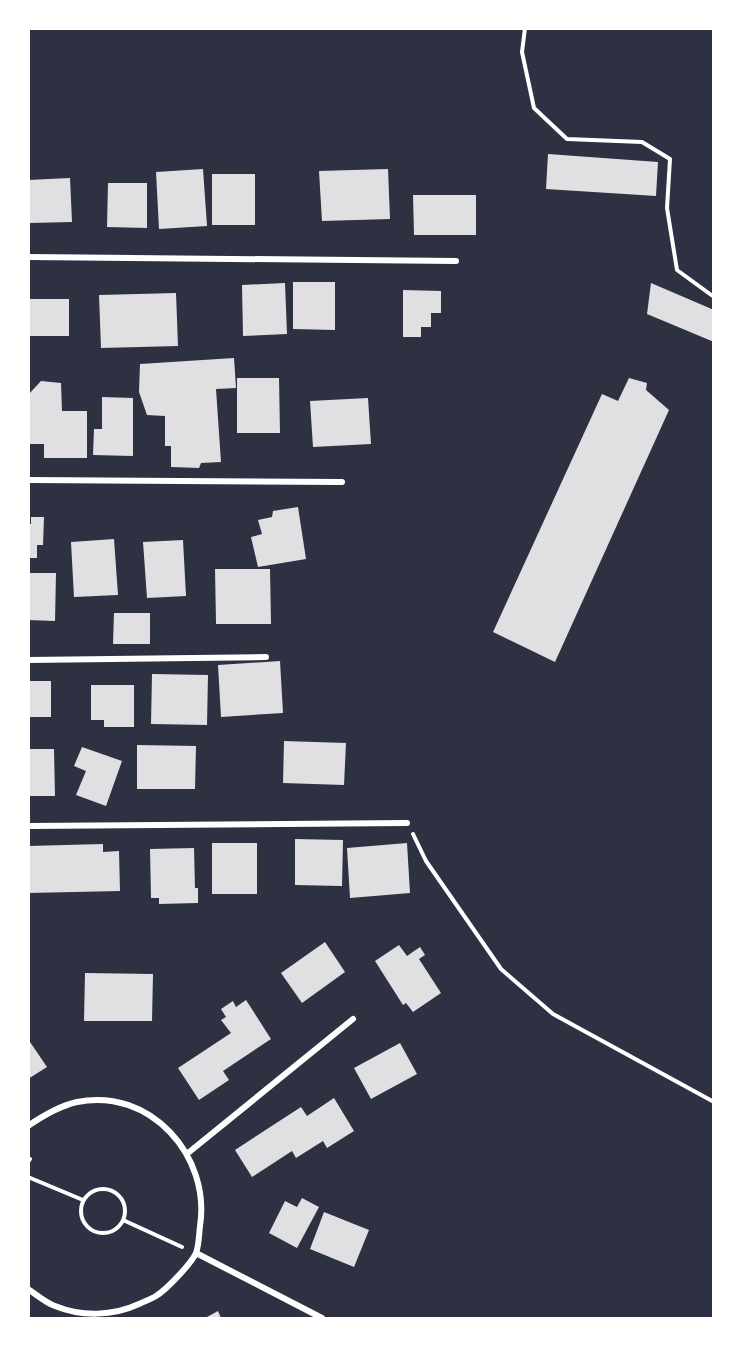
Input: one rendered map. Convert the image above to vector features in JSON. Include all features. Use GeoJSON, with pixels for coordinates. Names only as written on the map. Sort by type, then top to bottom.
{"type":"FeatureCollection","features":[{"type":"Feature","properties":{"kind":"street"},"geometry":{"type":"LineString","coordinates":[[28,257],[456,261]]}},
{"type":"Feature","properties":{"kind":"street"},"geometry":{"type":"LineString","coordinates":[[28,480],[342,482]]}},
{"type":"Feature","properties":{"kind":"street"},"geometry":{"type":"LineString","coordinates":[[28,660],[266,657]]}},
{"type":"Feature","properties":{"kind":"street"},"geometry":{"type":"LineString","coordinates":[[28,826],[407,823]]}},
{"type":"Feature","properties":{"kind":"street"},"geometry":{"type":"LineString","coordinates":[[188,1153],[353,1019]]}},
{"type":"Feature","properties":{"kind":"street"},"geometry":{"type":"LineString","coordinates":[[28,1126],[48,1112],[78,1102],[110,1101],[140,1110],[167,1128],[188,1153],[199,1180],[203,1210],[196,1253],[182,1271],[157,1296],[124,1311],[106,1316],[54,1306],[28,1289]]}},
{"type":"Feature","properties":{"kind":"street"},"geometry":{"type":"LineString","coordinates":[[196,1253],[321,1318]]}},
{"type":"Feature","properties":{"kind":"path"},"geometry":{"type":"LineString","coordinates":[[525,28],[522,52],[534,108],[567,139],[642,142],[670,159],[667,208],[677,270],[714,297]]}},
{"type":"Feature","properties":{"kind":"path"},"geometry":{"type":"LineString","coordinates":[[407,823],[426,861],[501,969],[553,1014],[714,1102]]}},
{"type":"Feature","properties":{"kind":"path"},"geometry":{"type":"LineString","coordinates":[[28,1177],[83,1200]]}},
{"type":"Feature","properties":{"kind":"path"},"geometry":{"type":"LineString","coordinates":[[94,1190],[109,1190],[121,1198],[125,1213],[119,1227],[105,1233],[97,1233],[84,1223],[81,1208],[83,1200],[94,1190]]}},
{"type":"Feature","properties":{"kind":"path"},"geometry":{"type":"LineString","coordinates":[[123,1220],[181,1248],[187,1234],[199,1238]]}},
{"type":"Feature","properties":{"kind":"building"},"geometry":{"type":"Polygon","coordinates":[[[548,154],[658,162],[656,196],[546,189],[548,154]]]}},
{"type":"Feature","properties":{"kind":"building"},"geometry":{"type":"Polygon","coordinates":[[[203,169],[207,226],[159,229],[156,172],[203,169]]]}},
{"type":"Feature","properties":{"kind":"building"},"geometry":{"type":"Polygon","coordinates":[[[388,169],[390,219],[322,221],[319,171],[388,169]]]}},
{"type":"Feature","properties":{"kind":"building"},"geometry":{"type":"Polygon","coordinates":[[[212,174],[255,174],[255,225],[212,225],[212,174]]]}},
{"type":"Feature","properties":{"kind":"building"},"geometry":{"type":"Polygon","coordinates":[[[70,178],[72,222],[29,223],[28,180],[70,178]]]}},
{"type":"Feature","properties":{"kind":"building"},"geometry":{"type":"Polygon","coordinates":[[[108,183],[147,183],[147,228],[107,227],[108,183]]]}},
{"type":"Feature","properties":{"kind":"building"},"geometry":{"type":"Polygon","coordinates":[[[413,195],[476,195],[476,235],[414,235],[413,195]]]}},
{"type":"Feature","properties":{"kind":"building"},"geometry":{"type":"Polygon","coordinates":[[[293,282],[335,282],[335,330],[293,329],[293,282]]]}},
{"type":"Feature","properties":{"kind":"building"},"geometry":{"type":"Polygon","coordinates":[[[285,283],[287,334],[243,336],[242,285],[285,283]]]}},
{"type":"Feature","properties":{"kind":"building"},"geometry":{"type":"Polygon","coordinates":[[[651,283],[714,310],[714,342],[647,314],[651,283]]]}},
{"type":"Feature","properties":{"kind":"building"},"geometry":{"type":"Polygon","coordinates":[[[403,290],[441,291],[441,313],[431,313],[431,327],[421,327],[421,337],[403,337],[403,290]]]}},
{"type":"Feature","properties":{"kind":"building"},"geometry":{"type":"Polygon","coordinates":[[[176,293],[178,346],[101,348],[99,295],[176,293]]]}},
{"type":"Feature","properties":{"kind":"building"},"geometry":{"type":"Polygon","coordinates":[[[28,299],[69,299],[69,336],[28,336],[28,299]]]}},
{"type":"Feature","properties":{"kind":"building"},"geometry":{"type":"Polygon","coordinates":[[[234,358],[236,388],[216,389],[221,462],[201,463],[199,468],[171,467],[171,446],[165,446],[165,416],[147,415],[139,392],[140,364],[234,358]]]}},
{"type":"Feature","properties":{"kind":"building"},"geometry":{"type":"Polygon","coordinates":[[[237,378],[279,378],[280,433],[237,433],[237,378]]]}},
{"type":"Feature","properties":{"kind":"building"},"geometry":{"type":"Polygon","coordinates":[[[629,378],[647,383],[646,390],[669,410],[555,662],[493,632],[602,394],[618,401],[629,378]]]}},
{"type":"Feature","properties":{"kind":"building"},"geometry":{"type":"Polygon","coordinates":[[[41,381],[61,383],[62,411],[87,411],[87,458],[44,458],[44,444],[28,444],[28,395],[41,381]]]}},
{"type":"Feature","properties":{"kind":"building"},"geometry":{"type":"Polygon","coordinates":[[[102,397],[133,398],[133,456],[93,455],[94,429],[102,429],[102,397]]]}},
{"type":"Feature","properties":{"kind":"building"},"geometry":{"type":"Polygon","coordinates":[[[368,398],[371,444],[313,447],[310,401],[368,398]]]}},
{"type":"Feature","properties":{"kind":"building"},"geometry":{"type":"Polygon","coordinates":[[[298,507],[306,559],[258,567],[251,537],[262,534],[258,520],[272,517],[273,511],[298,507]]]}},
{"type":"Feature","properties":{"kind":"building"},"geometry":{"type":"Polygon","coordinates":[[[31,517],[44,517],[43,545],[37,545],[37,558],[28,558],[28,524],[31,524],[31,517]]]}},
{"type":"Feature","properties":{"kind":"building"},"geometry":{"type":"Polygon","coordinates":[[[114,539],[118,595],[74,597],[71,542],[114,539]]]}},
{"type":"Feature","properties":{"kind":"building"},"geometry":{"type":"Polygon","coordinates":[[[183,540],[186,596],[147,598],[143,542],[183,540]]]}},
{"type":"Feature","properties":{"kind":"building"},"geometry":{"type":"Polygon","coordinates":[[[215,569],[270,569],[271,624],[216,624],[215,569]]]}},
{"type":"Feature","properties":{"kind":"building"},"geometry":{"type":"Polygon","coordinates":[[[28,573],[56,573],[55,621],[28,620],[28,573]]]}},
{"type":"Feature","properties":{"kind":"building"},"geometry":{"type":"Polygon","coordinates":[[[114,613],[150,613],[150,644],[113,644],[114,613]]]}},
{"type":"Feature","properties":{"kind":"building"},"geometry":{"type":"Polygon","coordinates":[[[280,661],[283,713],[221,717],[218,665],[280,661]]]}},
{"type":"Feature","properties":{"kind":"building"},"geometry":{"type":"Polygon","coordinates":[[[152,674],[208,675],[207,725],[151,724],[152,674]]]}},
{"type":"Feature","properties":{"kind":"building"},"geometry":{"type":"Polygon","coordinates":[[[28,681],[51,681],[51,717],[28,717],[28,681]]]}},
{"type":"Feature","properties":{"kind":"building"},"geometry":{"type":"Polygon","coordinates":[[[91,685],[134,685],[134,727],[104,727],[104,720],[91,720],[91,685]]]}},
{"type":"Feature","properties":{"kind":"building"},"geometry":{"type":"Polygon","coordinates":[[[284,741],[346,743],[344,785],[283,783],[284,741]]]}},
{"type":"Feature","properties":{"kind":"building"},"geometry":{"type":"Polygon","coordinates":[[[137,745],[196,746],[195,789],[137,789],[137,745]]]}},
{"type":"Feature","properties":{"kind":"building"},"geometry":{"type":"Polygon","coordinates":[[[82,747],[122,761],[106,806],[76,795],[86,771],[74,766],[82,747]]]}},
{"type":"Feature","properties":{"kind":"building"},"geometry":{"type":"Polygon","coordinates":[[[28,749],[54,749],[55,796],[28,796],[28,749]]]}},
{"type":"Feature","properties":{"kind":"building"},"geometry":{"type":"Polygon","coordinates":[[[295,839],[343,840],[342,886],[295,885],[295,839]]]}},
{"type":"Feature","properties":{"kind":"building"},"geometry":{"type":"Polygon","coordinates":[[[212,843],[257,843],[257,894],[212,894],[212,843]]]}},
{"type":"Feature","properties":{"kind":"building"},"geometry":{"type":"Polygon","coordinates":[[[407,843],[410,893],[350,898],[347,848],[407,843]]]}},
{"type":"Feature","properties":{"kind":"building"},"geometry":{"type":"Polygon","coordinates":[[[103,844],[103,852],[119,851],[120,891],[28,893],[28,846],[103,844]]]}},
{"type":"Feature","properties":{"kind":"building"},"geometry":{"type":"Polygon","coordinates":[[[194,848],[195,888],[198,888],[198,903],[159,904],[159,898],[151,898],[150,849],[194,848]]]}},
{"type":"Feature","properties":{"kind":"building"},"geometry":{"type":"Polygon","coordinates":[[[325,942],[345,972],[302,1003],[281,973],[325,942]]]}},
{"type":"Feature","properties":{"kind":"building"},"geometry":{"type":"Polygon","coordinates":[[[399,945],[407,956],[420,947],[425,955],[419,959],[441,993],[413,1012],[406,1003],[403,1005],[375,961],[399,945]]]}},
{"type":"Feature","properties":{"kind":"building"},"geometry":{"type":"Polygon","coordinates":[[[85,973],[153,974],[152,1021],[84,1021],[85,973]]]}},
{"type":"Feature","properties":{"kind":"building"},"geometry":{"type":"Polygon","coordinates":[[[246,1000],[271,1039],[223,1071],[229,1080],[199,1100],[178,1068],[231,1033],[221,1020],[226,1017],[221,1009],[233,1001],[236,1007],[246,1000]]]}},
{"type":"Feature","properties":{"kind":"building"},"geometry":{"type":"Polygon","coordinates":[[[28,1039],[47,1067],[28,1079],[28,1039]]]}},
{"type":"Feature","properties":{"kind":"building"},"geometry":{"type":"Polygon","coordinates":[[[400,1043],[417,1074],[371,1099],[354,1068],[400,1043]]]}},
{"type":"Feature","properties":{"kind":"building"},"geometry":{"type":"Polygon","coordinates":[[[334,1098],[354,1131],[327,1148],[323,1141],[296,1158],[292,1151],[252,1177],[235,1150],[301,1107],[307,1116],[334,1098]]]}},
{"type":"Feature","properties":{"kind":"building"},"geometry":{"type":"Polygon","coordinates":[[[302,1198],[319,1207],[297,1248],[269,1233],[285,1201],[297,1207],[302,1198]]]}},
{"type":"Feature","properties":{"kind":"building"},"geometry":{"type":"Polygon","coordinates":[[[324,1212],[369,1230],[354,1267],[310,1249],[324,1212]]]}},
{"type":"Feature","properties":{"kind":"building"},"geometry":{"type":"Polygon","coordinates":[[[218,1311],[221,1318],[205,1318],[218,1311]]]}}]}
